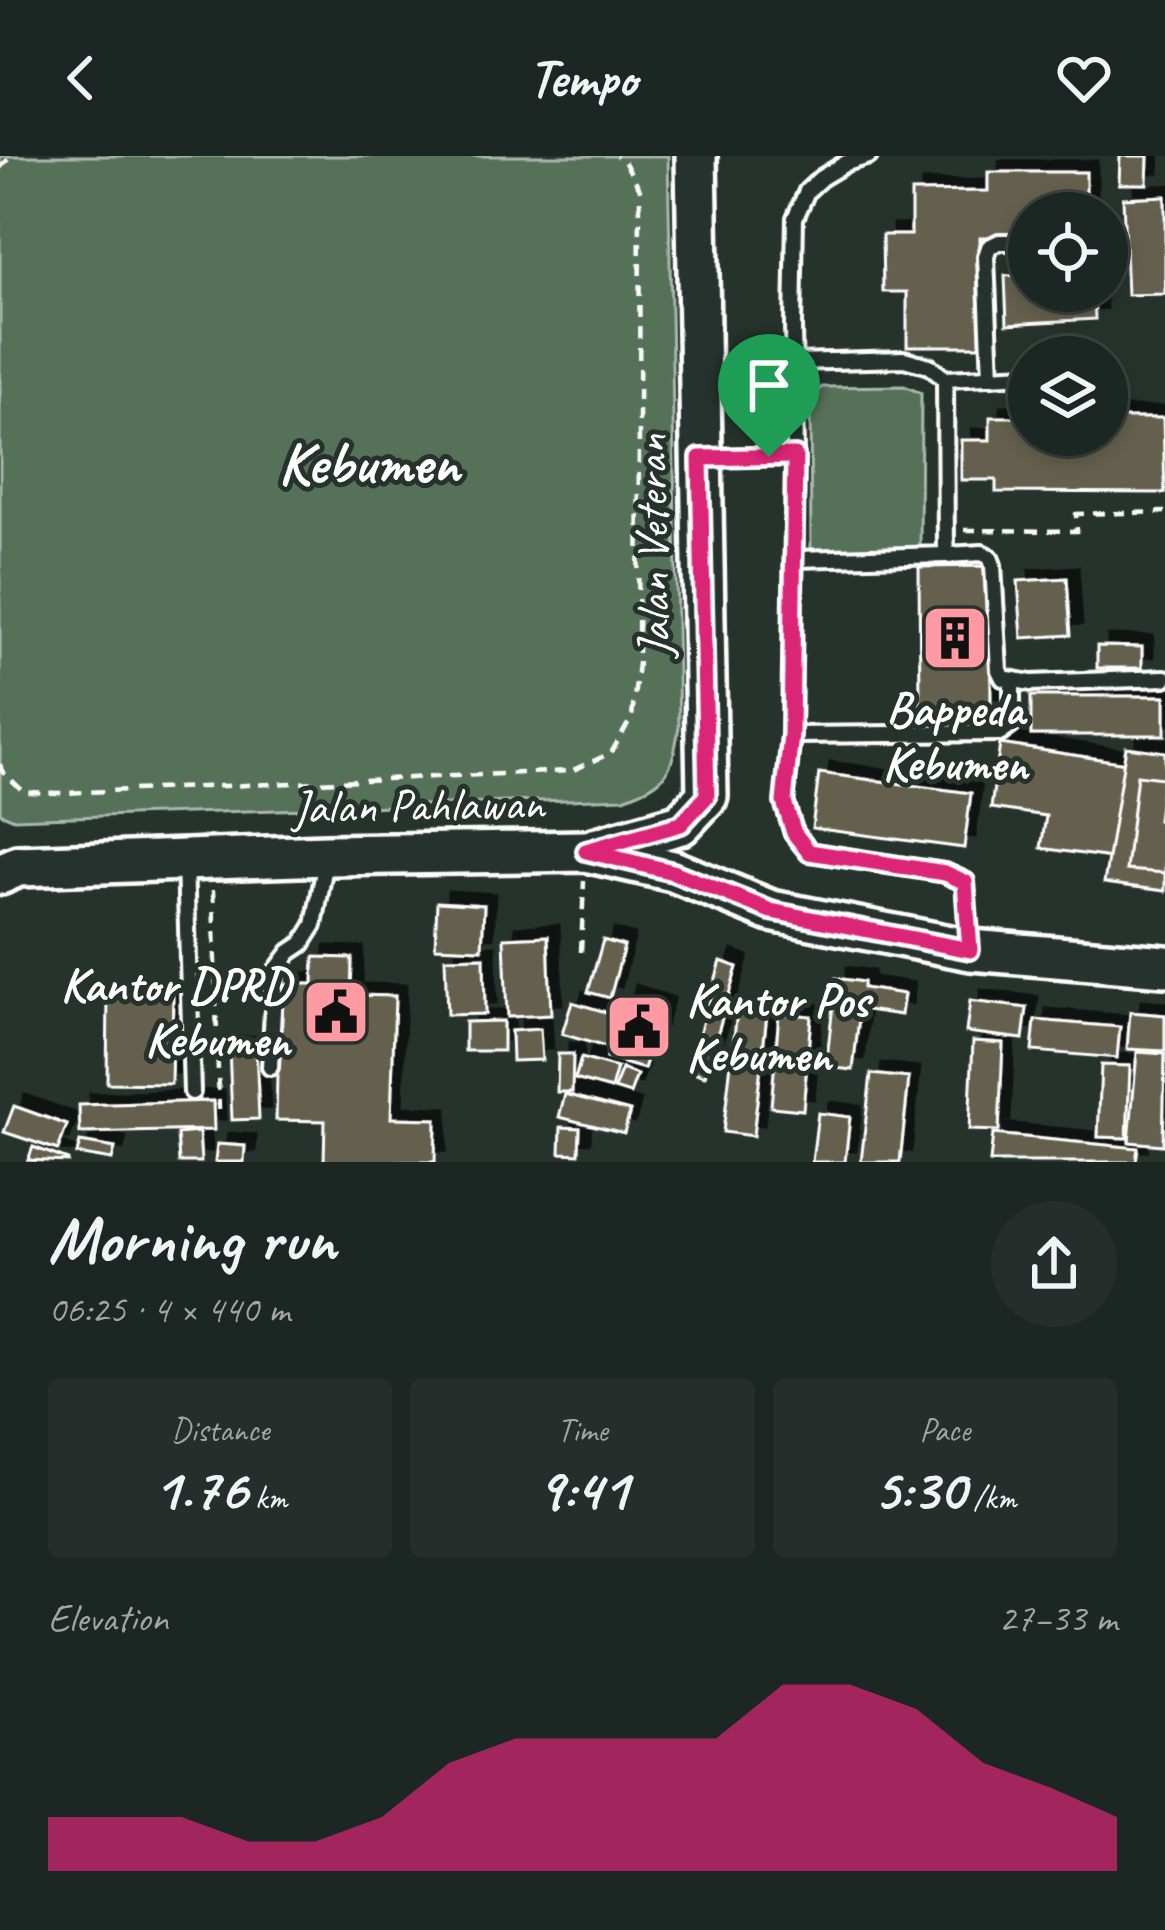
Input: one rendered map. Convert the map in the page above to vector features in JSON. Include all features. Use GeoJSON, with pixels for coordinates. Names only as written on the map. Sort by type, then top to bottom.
{"type":"FeatureCollection","features":[{"type":"Feature","properties":{"kind":"main road","name":"Jalan Veteran"},"geometry":{"type":"LineString","coordinates":[[586,851],[681,824],[707,796],[696,156]]}},
{"type":"Feature","properties":{"kind":"main road","name":"Jalan Pahlawan"},"geometry":{"type":"LineString","coordinates":[[6,866],[586,851],[673,872],[771,911],[970,950],[1165,966]]}},
{"type":"Feature","properties":{"kind":"lane"},"geometry":{"type":"LineString","coordinates":[[869,156],[846,163],[807,191],[793,231],[795,560],[791,735],[784,802],[794,833],[809,852],[945,873],[965,882],[970,950]]}},
{"type":"Feature","properties":{"kind":"lane"},"geometry":{"type":"LineString","coordinates":[[991,377],[986,257],[988,247],[1008,242]]}},
{"type":"Feature","properties":{"kind":"lane"},"geometry":{"type":"LineString","coordinates":[[795,362],[904,359],[928,366],[945,379],[1008,376]]}},
{"type":"Feature","properties":{"kind":"lane"},"geometry":{"type":"LineString","coordinates":[[945,379],[946,555]]}},
{"type":"Feature","properties":{"kind":"lane"},"geometry":{"type":"LineString","coordinates":[[700,458],[795,456]]}},
{"type":"Feature","properties":{"kind":"lane"},"geometry":{"type":"LineString","coordinates":[[795,560],[982,554],[990,557],[1003,679],[1165,678]]}},
{"type":"Feature","properties":{"kind":"lane"},"geometry":{"type":"LineString","coordinates":[[791,735],[1001,734],[1012,725],[1012,682]]}},
{"type":"Feature","properties":{"kind":"lane"},"geometry":{"type":"LineString","coordinates":[[270,1067],[275,972],[314,925],[326,855]]}},
{"type":"Feature","properties":{"kind":"lane"},"geometry":{"type":"LineString","coordinates":[[192,1092],[199,861]]}},
{"type":"Feature","properties":{"kind":"path"},"geometry":{"type":"LineString","coordinates":[[0,168],[11,156]]}},
{"type":"Feature","properties":{"kind":"path"},"geometry":{"type":"LineString","coordinates":[[0,764],[24,792],[62,793],[572,771],[611,754],[632,717],[638,663],[640,189],[616,156]]}},
{"type":"Feature","properties":{"kind":"path"},"geometry":{"type":"LineString","coordinates":[[946,530],[1077,531],[1076,514],[1165,512]]}},
{"type":"Feature","properties":{"kind":"path"},"geometry":{"type":"LineString","coordinates":[[581,952],[586,851]]}},
{"type":"Feature","properties":{"kind":"path"},"geometry":{"type":"LineString","coordinates":[[199,861],[218,1110]]}},
{"type":"Feature","properties":{"kind":"green space"},"geometry":{"type":"Polygon","coordinates":[[[0,156],[668,156],[679,727],[665,774],[624,798],[14,819],[0,813],[0,156]]]}},
{"type":"Feature","properties":{"kind":"green space"},"geometry":{"type":"Polygon","coordinates":[[[904,386],[921,393],[920,553],[811,553],[810,397],[822,387],[904,386]]]}},
{"type":"Feature","properties":{"kind":"building"},"geometry":{"type":"Polygon","coordinates":[[[1120,156],[1148,156],[1147,184],[1119,184],[1120,156]]]}},
{"type":"Feature","properties":{"kind":"building"},"geometry":{"type":"Polygon","coordinates":[[[988,172],[1086,172],[1086,192],[1008,192],[1008,237],[980,237],[981,346],[907,346],[907,292],[883,292],[882,235],[911,235],[911,192],[988,191],[988,172]]]}},
{"type":"Feature","properties":{"kind":"building"},"geometry":{"type":"Polygon","coordinates":[[[1165,196],[1165,294],[1128,295],[1128,198],[1165,196]]]}},
{"type":"Feature","properties":{"kind":"building"},"geometry":{"type":"Polygon","coordinates":[[[1005,276],[1008,312],[1095,312],[1095,319],[1007,324],[1005,276]]]}},
{"type":"Feature","properties":{"kind":"building"},"geometry":{"type":"Polygon","coordinates":[[[990,417],[1008,417],[1008,456],[1128,456],[1128,418],[1163,418],[1165,493],[996,492],[996,480],[961,480],[961,440],[990,440],[990,417]]]}},
{"type":"Feature","properties":{"kind":"building","name":"Bappeda Kebumen"},"geometry":{"type":"Polygon","coordinates":[[[990,566],[991,709],[920,709],[919,567],[990,566]]]}},
{"type":"Feature","properties":{"kind":"building"},"geometry":{"type":"Polygon","coordinates":[[[1067,578],[1071,635],[1022,638],[1018,581],[1067,578]]]}},
{"type":"Feature","properties":{"kind":"building"},"geometry":{"type":"Polygon","coordinates":[[[1097,646],[1142,647],[1142,668],[1097,668],[1097,646]]]}},
{"type":"Feature","properties":{"kind":"building"},"geometry":{"type":"Polygon","coordinates":[[[1031,696],[1165,696],[1165,735],[1031,735],[1031,696]]]}},
{"type":"Feature","properties":{"kind":"building"},"geometry":{"type":"Polygon","coordinates":[[[1000,744],[1133,764],[1118,859],[1041,848],[1046,816],[991,808],[1000,744]]]}},
{"type":"Feature","properties":{"kind":"building"},"geometry":{"type":"Polygon","coordinates":[[[1126,747],[1165,752],[1165,891],[1104,883],[1126,747]]]}},
{"type":"Feature","properties":{"kind":"building"},"geometry":{"type":"Polygon","coordinates":[[[819,773],[971,793],[964,848],[812,828],[819,773]]]}},
{"type":"Feature","properties":{"kind":"building"},"geometry":{"type":"Polygon","coordinates":[[[1137,775],[1163,778],[1158,820],[1165,820],[1165,873],[1126,870],[1137,775]]]}},
{"type":"Feature","properties":{"kind":"building"},"geometry":{"type":"Polygon","coordinates":[[[437,902],[484,905],[482,949],[435,947],[437,902]]]}},
{"type":"Feature","properties":{"kind":"building"},"geometry":{"type":"Polygon","coordinates":[[[548,936],[551,1015],[507,1017],[504,938],[548,936]]]}},
{"type":"Feature","properties":{"kind":"building"},"geometry":{"type":"Polygon","coordinates":[[[603,940],[624,946],[610,998],[588,992],[603,940]]]}},
{"type":"Feature","properties":{"kind":"building"},"geometry":{"type":"Polygon","coordinates":[[[314,957],[352,958],[351,995],[395,996],[391,1118],[436,1119],[435,1162],[324,1162],[325,1121],[276,1120],[279,984],[313,984],[314,957]]]}},
{"type":"Feature","properties":{"kind":"building"},"geometry":{"type":"Polygon","coordinates":[[[484,957],[485,1014],[447,1015],[445,958],[484,957]]]}},
{"type":"Feature","properties":{"kind":"building"},"geometry":{"type":"Polygon","coordinates":[[[721,961],[737,967],[705,1076],[688,1070],[721,961]]]}},
{"type":"Feature","properties":{"kind":"building"},"geometry":{"type":"Polygon","coordinates":[[[836,978],[904,994],[901,1015],[860,1009],[853,1070],[826,1067],[836,978]]]}},
{"type":"Feature","properties":{"kind":"building"},"geometry":{"type":"Polygon","coordinates":[[[108,992],[173,993],[171,1084],[107,1083],[108,992]]]}},
{"type":"Feature","properties":{"kind":"building","name":"Kantor Pos Kebumen"},"geometry":{"type":"Polygon","coordinates":[[[625,996],[663,1009],[644,1069],[606,1058],[609,1048],[562,1034],[572,1002],[619,1016],[625,996]]]}},
{"type":"Feature","properties":{"kind":"building"},"geometry":{"type":"Polygon","coordinates":[[[970,1001],[1027,1008],[1023,1039],[966,1032],[970,1001]]]}},
{"type":"Feature","properties":{"kind":"building"},"geometry":{"type":"Polygon","coordinates":[[[737,1011],[767,1014],[753,1136],[723,1132],[737,1011]]]}},
{"type":"Feature","properties":{"kind":"building"},"geometry":{"type":"Polygon","coordinates":[[[1130,1012],[1165,1015],[1165,1051],[1127,1049],[1130,1012]]]}},
{"type":"Feature","properties":{"kind":"building"},"geometry":{"type":"Polygon","coordinates":[[[779,1013],[811,1016],[803,1110],[771,1107],[779,1013]]]}},
{"type":"Feature","properties":{"kind":"building"},"geometry":{"type":"Polygon","coordinates":[[[1035,1020],[1120,1027],[1117,1058],[1032,1051],[1035,1020]]]}},
{"type":"Feature","properties":{"kind":"building"},"geometry":{"type":"Polygon","coordinates":[[[503,1021],[503,1051],[465,1051],[465,1022],[503,1021]]]}},
{"type":"Feature","properties":{"kind":"building"},"geometry":{"type":"Polygon","coordinates":[[[540,1029],[542,1060],[512,1061],[511,1031],[540,1029]]]}},
{"type":"Feature","properties":{"kind":"building"},"geometry":{"type":"Polygon","coordinates":[[[973,1041],[1003,1043],[999,1131],[969,1130],[973,1041]]]}},
{"type":"Feature","properties":{"kind":"building"},"geometry":{"type":"Polygon","coordinates":[[[256,1047],[259,1119],[232,1120],[229,1048],[256,1047]]]}},
{"type":"Feature","properties":{"kind":"building"},"geometry":{"type":"Polygon","coordinates":[[[1137,1052],[1165,1054],[1163,1145],[1129,1142],[1137,1052]]]}},
{"type":"Feature","properties":{"kind":"building"},"geometry":{"type":"Polygon","coordinates":[[[558,1054],[573,1054],[572,1092],[557,1092],[558,1054]]]}},
{"type":"Feature","properties":{"kind":"building"},"geometry":{"type":"Polygon","coordinates":[[[581,1058],[617,1068],[611,1089],[575,1079],[581,1058]]]}},
{"type":"Feature","properties":{"kind":"building"},"geometry":{"type":"Polygon","coordinates":[[[1101,1065],[1130,1066],[1127,1138],[1098,1137],[1101,1065]]]}},
{"type":"Feature","properties":{"kind":"building"},"geometry":{"type":"Polygon","coordinates":[[[622,1069],[637,1075],[630,1094],[614,1089],[622,1069]]]}},
{"type":"Feature","properties":{"kind":"building"},"geometry":{"type":"Polygon","coordinates":[[[871,1074],[909,1078],[900,1162],[861,1162],[871,1074]]]}},
{"type":"Feature","properties":{"kind":"building"},"geometry":{"type":"Polygon","coordinates":[[[565,1094],[630,1111],[624,1133],[559,1117],[565,1094]]]}},
{"type":"Feature","properties":{"kind":"building"},"geometry":{"type":"Polygon","coordinates":[[[213,1101],[214,1130],[80,1133],[79,1105],[213,1101]]]}},
{"type":"Feature","properties":{"kind":"building"},"geometry":{"type":"Polygon","coordinates":[[[14,1106],[67,1125],[58,1150],[4,1132],[14,1106]]]}},
{"type":"Feature","properties":{"kind":"building"},"geometry":{"type":"Polygon","coordinates":[[[818,1113],[850,1117],[845,1162],[812,1162],[818,1113]]]}},
{"type":"Feature","properties":{"kind":"building"},"geometry":{"type":"Polygon","coordinates":[[[561,1127],[580,1128],[579,1154],[560,1153],[561,1127]]]}},
{"type":"Feature","properties":{"kind":"building"},"geometry":{"type":"Polygon","coordinates":[[[199,1132],[201,1162],[179,1162],[177,1134],[199,1132]]]}},
{"type":"Feature","properties":{"kind":"building"},"geometry":{"type":"Polygon","coordinates":[[[993,1134],[1138,1148],[1136,1162],[990,1162],[993,1134]]]}},
{"type":"Feature","properties":{"kind":"building"},"geometry":{"type":"Polygon","coordinates":[[[80,1142],[115,1148],[112,1160],[77,1154],[80,1142]]]}},
{"type":"Feature","properties":{"kind":"building"},"geometry":{"type":"Polygon","coordinates":[[[217,1144],[245,1146],[244,1162],[215,1162],[217,1144]]]}},
{"type":"Feature","properties":{"kind":"building"},"geometry":{"type":"Polygon","coordinates":[[[33,1147],[68,1160],[68,1162],[28,1160],[33,1147]]]}},
{"type":"Feature","properties":{"kind":"place","name":"Bappeda Kebumen"},"geometry":{"type":"Point","coordinates":[955,638]}},
{"type":"Feature","properties":{"kind":"place","name":"Kantor DPRD Kebumen"},"geometry":{"type":"Point","coordinates":[336,1012]}},
{"type":"Feature","properties":{"kind":"place","name":"Kantor Pos Kebumen"},"geometry":{"type":"Point","coordinates":[639,1027]}},
{"type":"Feature","properties":{"kind":"district","name":"Kebumen"},"geometry":{"type":"Point","coordinates":[369,462]}},
{"type":"Feature","properties":{"kind":"route"},"geometry":{"type":"LineString","coordinates":[[795,456],[791,735],[784,802],[794,833],[809,852],[945,873],[965,882],[970,950],[771,911],[673,872],[586,851],[681,824],[707,796],[700,458],[769,457],[795,456]]}}]}
